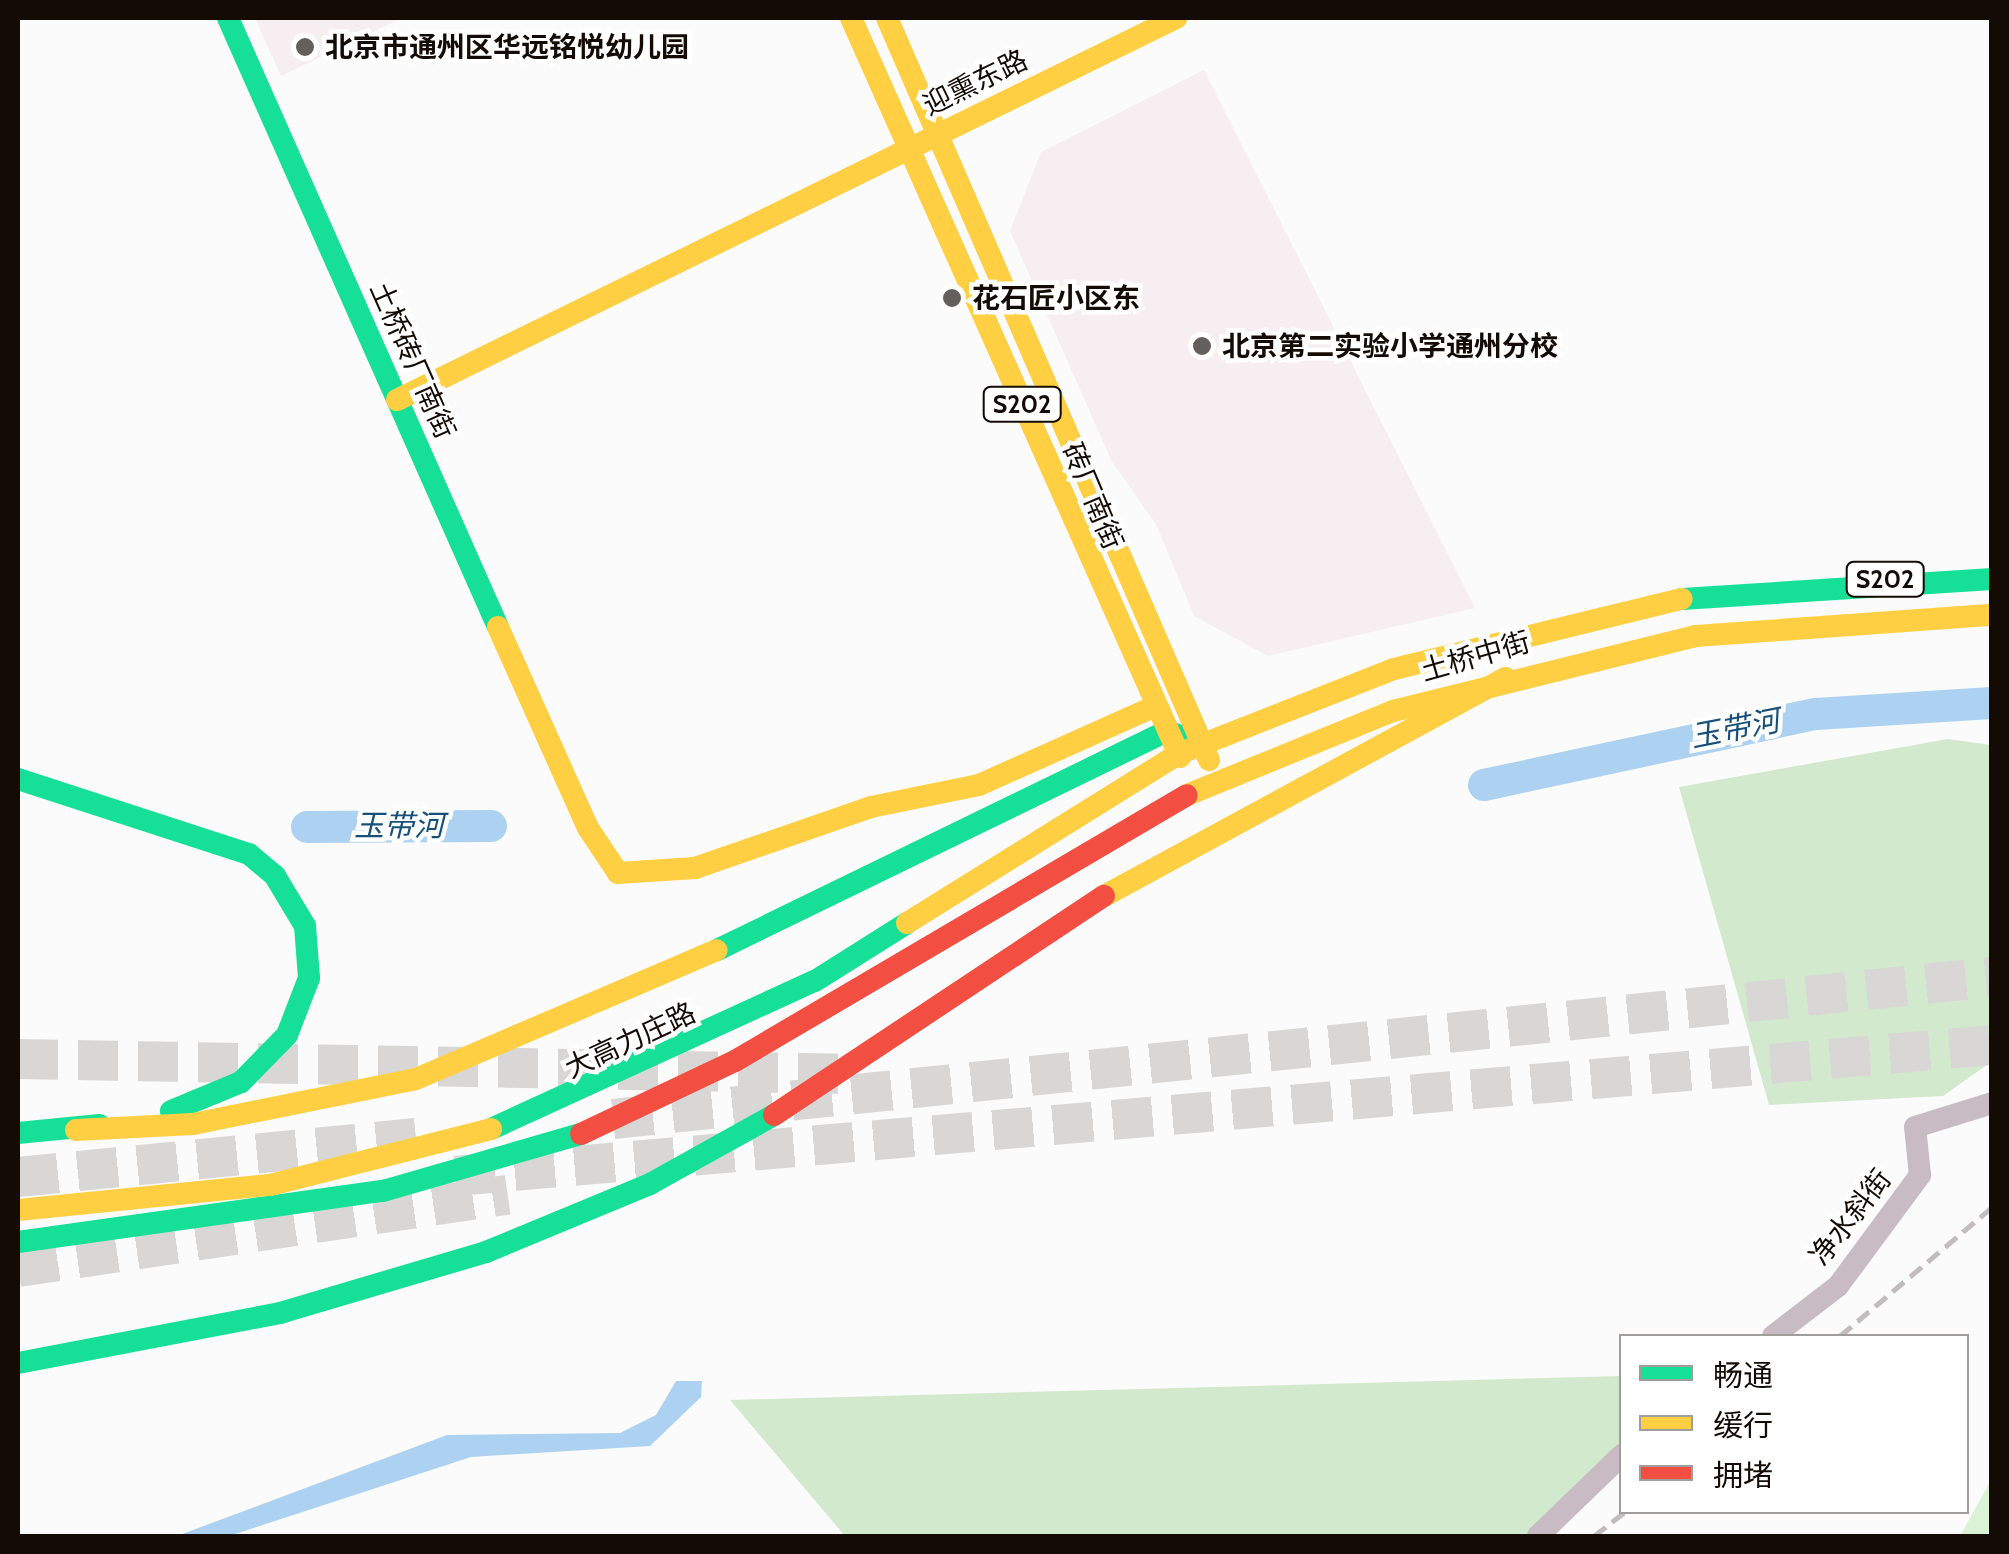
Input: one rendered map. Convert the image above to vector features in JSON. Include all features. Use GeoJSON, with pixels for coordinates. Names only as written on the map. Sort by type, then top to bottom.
{"type":"FeatureCollection","features":[{"type":"Feature","properties":{"kind":"main road","name":"土桥砖厂南街"},"geometry":{"type":"LineString","coordinates":[[228,18],[602,856],[618,873],[649,877],[1032,768],[1156,706]]}},
{"type":"Feature","properties":{"kind":"main road","name":"砖厂南街"},"geometry":{"type":"LineString","coordinates":[[851,18],[1156,706],[1215,830]]}},
{"type":"Feature","properties":{"kind":"main road","name":"砖厂南街"},"geometry":{"type":"LineString","coordinates":[[888,18],[1200,743],[1238,818]]}},
{"type":"Feature","properties":{"kind":"main road","name":"迎熏东路"},"geometry":{"type":"LineString","coordinates":[[397,400],[1176,18]]}},
{"type":"Feature","properties":{"kind":"main road","name":"大高力庄路"},"geometry":{"type":"LineString","coordinates":[[18,1210],[270,1185],[528,1119],[815,980],[1178,754],[1394,669],[1594,616],[1780,586],[1992,579]]}},
{"type":"Feature","properties":{"kind":"main road","name":"土桥中街"},"geometry":{"type":"LineString","coordinates":[[1196,790],[1506,678],[1782,625],[1992,615]]}},
{"type":"Feature","properties":{"kind":"main road"},"geometry":{"type":"LineString","coordinates":[[18,1363],[280,1313],[547,1231],[752,1130],[996,960],[1215,830],[1506,678]]}},
{"type":"Feature","properties":{"kind":"main road"},"geometry":{"type":"LineString","coordinates":[[18,1133],[230,1118],[416,1079],[681,968],[1168,730],[1200,743]]}},
{"type":"Feature","properties":{"kind":"main road"},"geometry":{"type":"LineString","coordinates":[[18,779],[249,854],[294,902],[309,946],[301,1006],[264,1064],[168,1112],[76,1130]]}},
{"type":"Feature","properties":{"kind":"main road"},"geometry":{"type":"LineString","coordinates":[[18,1242],[383,1191],[581,1134],[734,1062],[1196,790]]}},
{"type":"Feature","properties":{"kind":"street","name":"净水斜街"},"geometry":{"type":"LineString","coordinates":[[1776,1334],[1838,1286],[1920,1175],[1916,1127],[1992,1103]]}},
{"type":"Feature","properties":{"kind":"street"},"geometry":{"type":"LineString","coordinates":[[1538,1536],[1619,1458]]}},
{"type":"Feature","properties":{"kind":"shaded area","name":"北京市通州区华远铭悦幼儿园"},"geometry":{"type":"Polygon","coordinates":[[[255,18],[402,18],[281,76],[255,18]]]}},
{"type":"Feature","properties":{"kind":"shaded area","name":"北京第二实验小学通州分校"},"geometry":{"type":"Polygon","coordinates":[[[1204,70],[1475,608],[1268,656],[1194,616],[1156,524],[1112,462],[1010,231],[1041,152],[1204,70]]]}},
{"type":"Feature","properties":{"kind":"green space"},"geometry":{"type":"Polygon","coordinates":[[[1948,739],[1991,745],[1991,1062],[1943,1096],[1769,1105],[1679,787],[1948,739]]]}},
{"type":"Feature","properties":{"kind":"green space"},"geometry":{"type":"Polygon","coordinates":[[[1619,1376],[1619,1448],[1527,1536],[845,1536],[730,1400],[1619,1376]]]}},
{"type":"Feature","properties":{"kind":"green space"},"geometry":{"type":"Polygon","coordinates":[[[1991,1480],[1991,1536],[1960,1536],[1991,1480]]]}},
{"type":"Feature","properties":{"kind":"water"},"geometry":{"type":"Polygon","coordinates":[[[676,1381],[702,1381],[701,1397],[650,1446],[471,1457],[229,1536],[177,1536],[447,1435],[620,1433],[656,1415],[676,1381]]]}},
{"type":"Feature","properties":{"kind":"waterway","name":"玉带河"},"geometry":{"type":"LineString","coordinates":[[1484,785],[1816,714],[1992,703]]}},
{"type":"Feature","properties":{"kind":"waterway","name":"玉带河"},"geometry":{"type":"LineString","coordinates":[[307,827],[491,826]]}},
{"type":"Feature","properties":{"kind":"tunnel"},"geometry":{"type":"LineString","coordinates":[[613,1119],[1992,977]]}},
{"type":"Feature","properties":{"kind":"tunnel"},"geometry":{"type":"LineString","coordinates":[[455,1176],[1992,1045]]}},
{"type":"Feature","properties":{"kind":"tunnel"},"geometry":{"type":"LineString","coordinates":[[18,1059],[855,1074]]}},
{"type":"Feature","properties":{"kind":"tunnel"},"geometry":{"type":"LineString","coordinates":[[18,1177],[416,1138]]}},
{"type":"Feature","properties":{"kind":"tunnel"},"geometry":{"type":"LineString","coordinates":[[18,1267],[508,1195]]}},
{"type":"Feature","properties":{"kind":"railway"},"geometry":{"type":"LineString","coordinates":[[1842,1334],[1992,1207]]}},
{"type":"Feature","properties":{"kind":"railway"},"geometry":{"type":"LineString","coordinates":[[1594,1536],[1622,1514]]}},
{"type":"Feature","properties":{"kind":"traffic: fast"},"geometry":{"type":"LineString","coordinates":[[228,18],[498,627]]}},
{"type":"Feature","properties":{"kind":"traffic: fast"},"geometry":{"type":"LineString","coordinates":[[1682,599],[1992,579]]}},
{"type":"Feature","properties":{"kind":"traffic: fast"},"geometry":{"type":"LineString","coordinates":[[717,950],[1167,731],[1200,743]]}},
{"type":"Feature","properties":{"kind":"traffic: fast"},"geometry":{"type":"LineString","coordinates":[[18,779],[249,854],[275,876],[305,926],[309,978],[287,1035],[241,1082],[171,1111]]}},
{"type":"Feature","properties":{"kind":"traffic: fast"},"geometry":{"type":"LineString","coordinates":[[491,1129],[815,981],[907,923]]}},
{"type":"Feature","properties":{"kind":"traffic: fast"},"geometry":{"type":"LineString","coordinates":[[18,1363],[280,1313],[486,1252],[650,1184],[774,1115]]}},
{"type":"Feature","properties":{"kind":"traffic: fast"},"geometry":{"type":"LineString","coordinates":[[18,1133],[100,1125]]}},
{"type":"Feature","properties":{"kind":"traffic: fast"},"geometry":{"type":"LineString","coordinates":[[18,1242],[383,1191],[581,1134]]}},
{"type":"Feature","properties":{"kind":"traffic: slow"},"geometry":{"type":"LineString","coordinates":[[851,18],[1180,757]]}},
{"type":"Feature","properties":{"kind":"traffic: slow"},"geometry":{"type":"LineString","coordinates":[[887,18],[1209,760]]}},
{"type":"Feature","properties":{"kind":"traffic: slow"},"geometry":{"type":"LineString","coordinates":[[397,400],[1176,18]]}},
{"type":"Feature","properties":{"kind":"traffic: slow"},"geometry":{"type":"LineString","coordinates":[[907,923],[1178,754],[1394,669],[1682,599]]}},
{"type":"Feature","properties":{"kind":"traffic: slow"},"geometry":{"type":"LineString","coordinates":[[1187,795],[1393,711],[1696,636],[1992,615]]}},
{"type":"Feature","properties":{"kind":"traffic: slow"},"geometry":{"type":"LineString","coordinates":[[498,627],[588,828],[618,873],[695,868],[871,807],[979,785],[1156,706]]}},
{"type":"Feature","properties":{"kind":"traffic: slow"},"geometry":{"type":"LineString","coordinates":[[1104,896],[1506,678]]}},
{"type":"Feature","properties":{"kind":"traffic: slow"},"geometry":{"type":"LineString","coordinates":[[76,1130],[193,1124],[416,1079],[717,950]]}},
{"type":"Feature","properties":{"kind":"traffic: slow"},"geometry":{"type":"LineString","coordinates":[[18,1210],[270,1185],[491,1129]]}},
{"type":"Feature","properties":{"kind":"traffic: jam"},"geometry":{"type":"LineString","coordinates":[[581,1134],[735,1061],[1187,795]]}},
{"type":"Feature","properties":{"kind":"traffic: jam"},"geometry":{"type":"LineString","coordinates":[[774,1115],[1104,896]]}},
{"type":"Feature","properties":{"kind":"place","name":"北京市通州区华远铭悦幼儿园"},"geometry":{"type":"Point","coordinates":[305,47]}},
{"type":"Feature","properties":{"kind":"place","name":"花石匠小区东"},"geometry":{"type":"Point","coordinates":[952,298]}},
{"type":"Feature","properties":{"kind":"place","name":"北京第二实验小学通州分校"},"geometry":{"type":"Point","coordinates":[1202,346]}}]}
